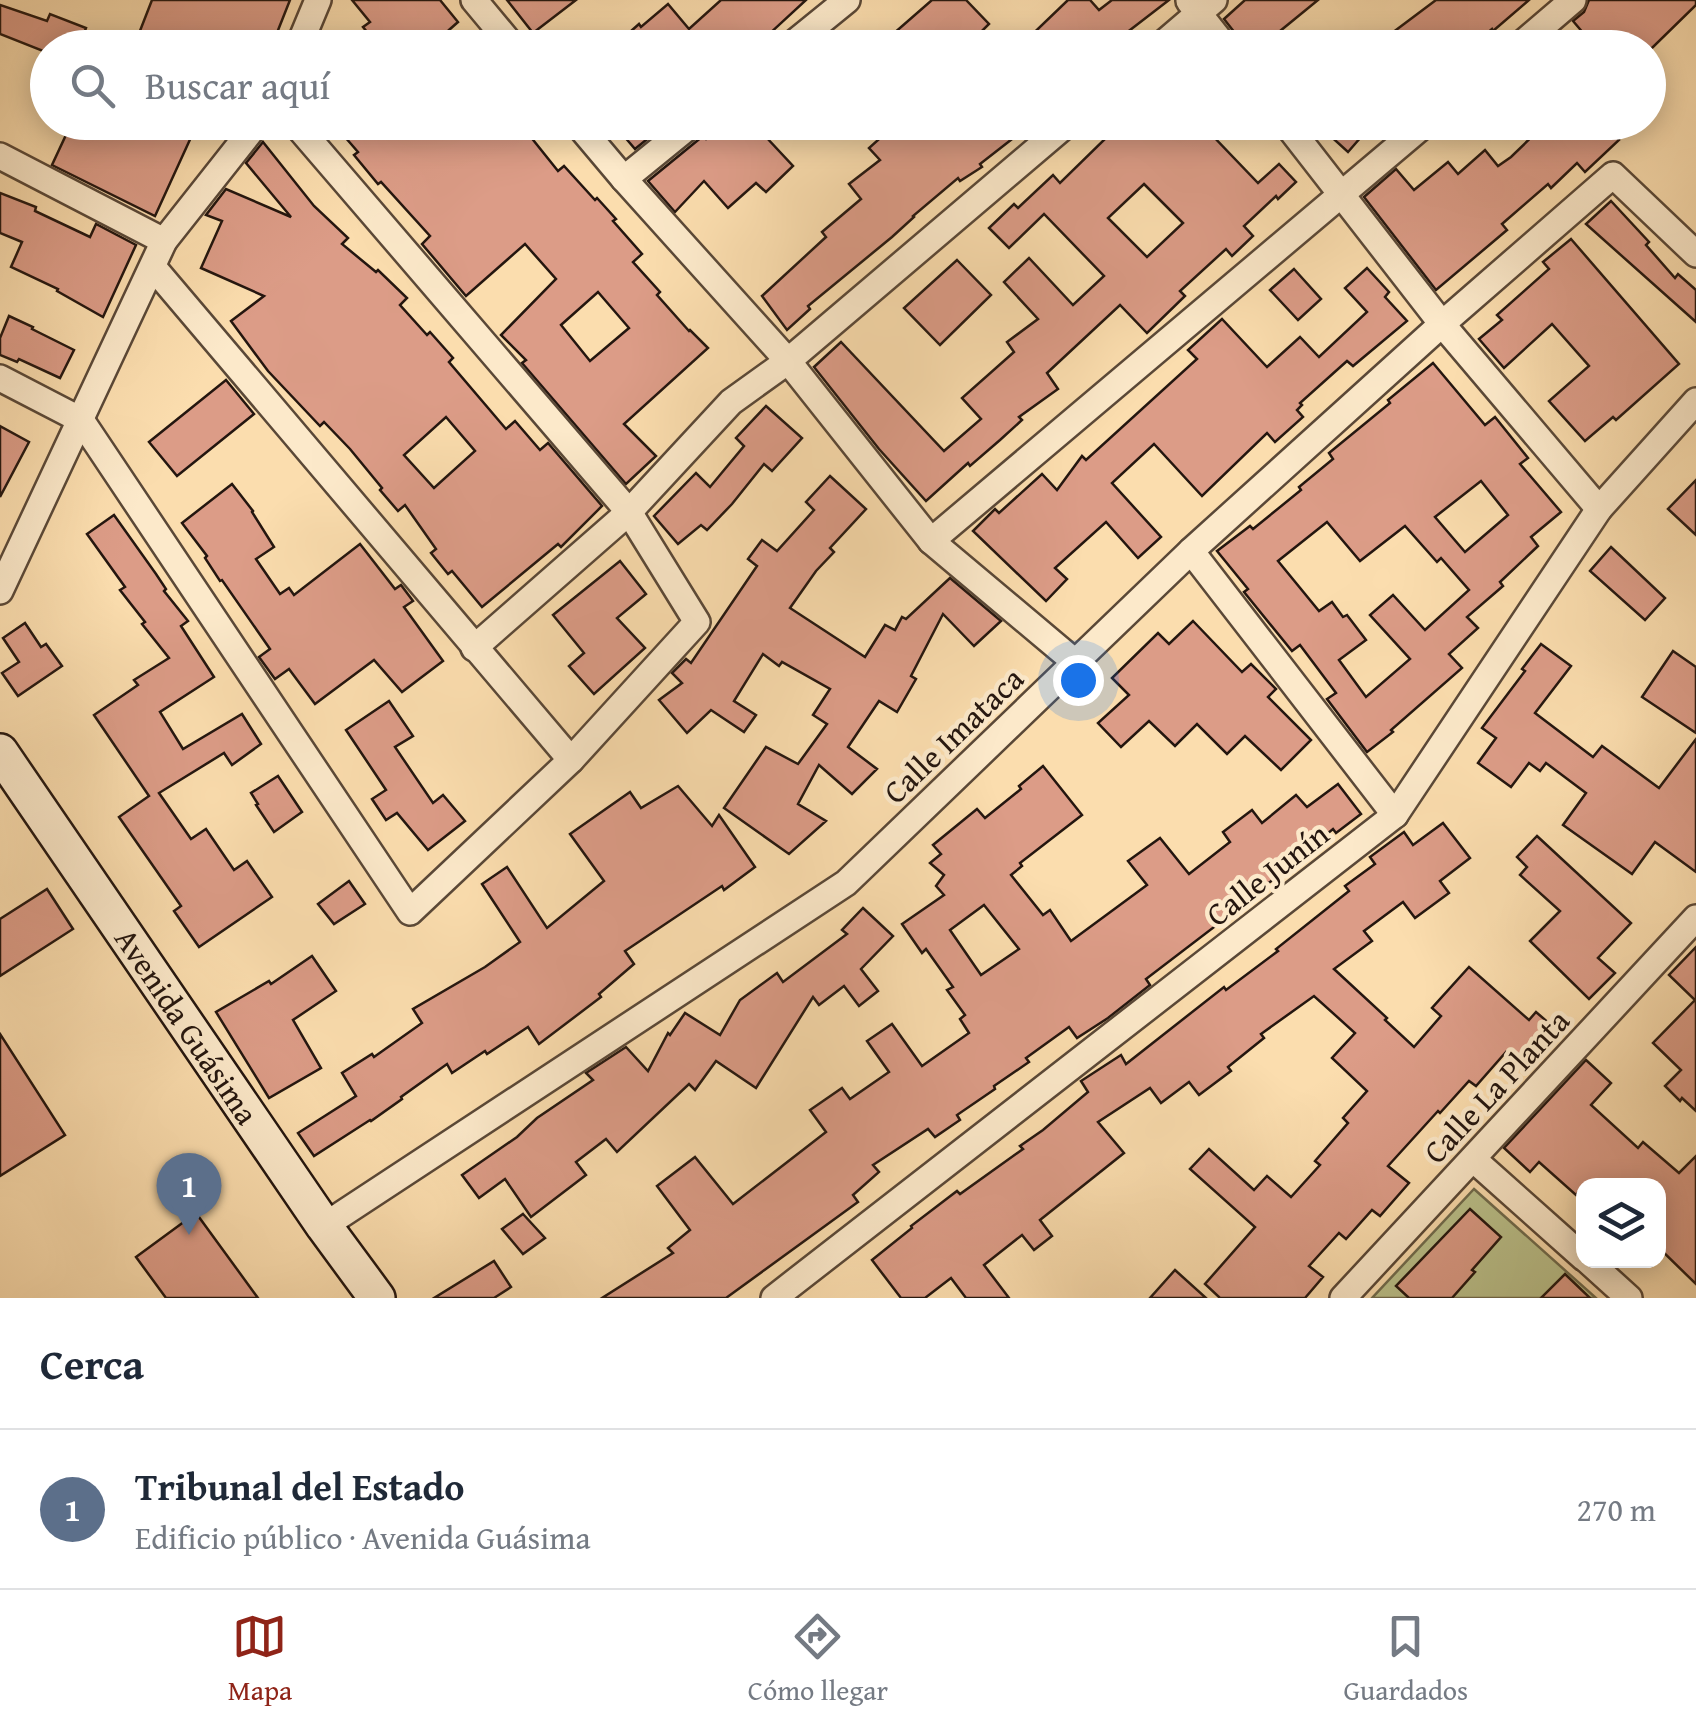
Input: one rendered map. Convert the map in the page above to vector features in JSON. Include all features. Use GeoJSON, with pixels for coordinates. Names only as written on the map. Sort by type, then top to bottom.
{"type":"FeatureCollection","features":[{"type":"Feature","properties":{"kind":"main road","name":"Avenida Guásima"},"geometry":{"type":"LineString","coordinates":[[0,752],[377,1298]]}},
{"type":"Feature","properties":{"kind":"street"},"geometry":{"type":"LineString","coordinates":[[306,30],[318,0]]}},
{"type":"Feature","properties":{"kind":"street"},"geometry":{"type":"LineString","coordinates":[[474,0],[499,30]]}},
{"type":"Feature","properties":{"kind":"street"},"geometry":{"type":"LineString","coordinates":[[810,30],[846,0]]}},
{"type":"Feature","properties":{"kind":"street"},"geometry":{"type":"LineString","coordinates":[[1537,30],[1573,0]]}},
{"type":"Feature","properties":{"kind":"street"},"geometry":{"type":"LineString","coordinates":[[1175,30],[1200,4],[1215,30]]}},
{"type":"Feature","properties":{"kind":"street"},"geometry":{"type":"LineString","coordinates":[[0,591],[164,242],[244,140]]}},
{"type":"Feature","properties":{"kind":"street"},"geometry":{"type":"LineString","coordinates":[[0,378],[80,420],[410,912],[571,760],[697,622],[629,512],[309,140]]}},
{"type":"Feature","properties":{"kind":"street"},"geometry":{"type":"LineString","coordinates":[[591,140],[788,360],[931,540],[1075,662]]}},
{"type":"Feature","properties":{"kind":"street"},"geometry":{"type":"LineString","coordinates":[[624,179],[672,140]]}},
{"type":"Feature","properties":{"kind":"street"},"geometry":{"type":"LineString","coordinates":[[474,648],[629,512],[731,402],[788,360],[1048,140]]}},
{"type":"Feature","properties":{"kind":"street"},"geometry":{"type":"LineString","coordinates":[[1299,140],[1442,324],[1600,509]]}},
{"type":"Feature","properties":{"kind":"street"},"geometry":{"type":"LineString","coordinates":[[931,540],[1406,140]]}},
{"type":"Feature","properties":{"kind":"street"},"geometry":{"type":"LineString","coordinates":[[0,156],[164,242]]}},
{"type":"Feature","properties":{"kind":"street","name":"Calle Imataca"},"geometry":{"type":"LineString","coordinates":[[324,1226],[846,883],[1191,551],[1442,324],[1614,176],[1696,254]]}},
{"type":"Feature","properties":{"kind":"street"},"geometry":{"type":"LineString","coordinates":[[153,266],[571,760]]}},
{"type":"Feature","properties":{"kind":"street","name":"Calle Junín"},"geometry":{"type":"LineString","coordinates":[[774,1298],[1395,816],[1600,509],[1696,401]]}},
{"type":"Feature","properties":{"kind":"street"},"geometry":{"type":"LineString","coordinates":[[1191,551],[1395,816]]}},
{"type":"Feature","properties":{"kind":"street","name":"Calle La Planta"},"geometry":{"type":"LineString","coordinates":[[1343,1298],[1696,918]]}},
{"type":"Feature","properties":{"kind":"street"},"geometry":{"type":"LineString","coordinates":[[1473,1159],[1576,1251]]}},
{"type":"Feature","properties":{"kind":"street"},"geometry":{"type":"LineString","coordinates":[[1595,1268],[1629,1298]]}},
{"type":"Feature","properties":{"kind":"green space"},"geometry":{"type":"Polygon","coordinates":[[[1474,1189],[1596,1298],[1372,1298],[1474,1189]]]}},
{"type":"Feature","properties":{"kind":"building"},"geometry":{"type":"Polygon","coordinates":[[[152,0],[290,0],[278,30],[140,30],[152,0]]]}},
{"type":"Feature","properties":{"kind":"building"},"geometry":{"type":"Polygon","coordinates":[[[352,0],[440,0],[458,22],[449,30],[365,30],[363,27],[370,22],[352,0]]]}},
{"type":"Feature","properties":{"kind":"building"},"geometry":{"type":"Polygon","coordinates":[[[507,0],[576,0],[537,30],[531,30],[507,0]]]}},
{"type":"Feature","properties":{"kind":"building"},"geometry":{"type":"Polygon","coordinates":[[[721,0],[806,0],[774,30],[632,30],[668,4],[689,29],[721,0]]]}},
{"type":"Feature","properties":{"kind":"building"},"geometry":{"type":"Polygon","coordinates":[[[932,0],[966,0],[989,24],[983,30],[898,30],[932,0]]]}},
{"type":"Feature","properties":{"kind":"building"},"geometry":{"type":"Polygon","coordinates":[[[1068,0],[1090,0],[1099,10],[1112,0],[1169,0],[1130,30],[1037,30],[1068,0]]]}},
{"type":"Feature","properties":{"kind":"building"},"geometry":{"type":"Polygon","coordinates":[[[1245,0],[1318,0],[1281,30],[1233,30],[1224,19],[1245,0]]]}},
{"type":"Feature","properties":{"kind":"building"},"geometry":{"type":"Polygon","coordinates":[[[1436,0],[1529,0],[1494,30],[1396,30],[1436,0]]]}},
{"type":"Feature","properties":{"kind":"building"},"geometry":{"type":"Polygon","coordinates":[[[1589,0],[1696,0],[1696,5],[1666,34],[1666,30],[1581,30],[1573,21],[1584,12],[1589,0]]]}},
{"type":"Feature","properties":{"kind":"building"},"geometry":{"type":"Polygon","coordinates":[[[0,5],[47,21],[50,14],[86,28],[30,30],[30,46],[0,34],[0,5]]]}},
{"type":"Feature","properties":{"kind":"building"},"geometry":{"type":"Polygon","coordinates":[[[64,140],[190,140],[155,216],[52,165],[64,140]]]}},
{"type":"Feature","properties":{"kind":"building"},"geometry":{"type":"Polygon","coordinates":[[[348,140],[533,140],[558,171],[564,166],[616,219],[613,221],[642,254],[633,262],[660,292],[657,295],[708,348],[624,424],[656,456],[626,484],[522,363],[526,360],[501,335],[556,279],[525,244],[466,296],[422,244],[430,236],[354,155],[358,152],[348,140]],[[598,292],[561,325],[590,361],[629,328],[598,292]]]}},
{"type":"Feature","properties":{"kind":"building"},"geometry":{"type":"Polygon","coordinates":[[[627,140],[646,140],[635,149],[627,140]]]}},
{"type":"Feature","properties":{"kind":"building"},"geometry":{"type":"Polygon","coordinates":[[[698,140],[769,140],[793,166],[766,192],[756,183],[728,208],[704,181],[675,212],[648,181],[698,140]]]}},
{"type":"Feature","properties":{"kind":"building"},"geometry":{"type":"Polygon","coordinates":[[[878,140],[1011,140],[980,164],[982,167],[960,181],[958,178],[913,216],[808,306],[810,309],[787,330],[762,296],[826,237],[822,232],[861,199],[849,184],[880,160],[869,148],[878,140]]]}},
{"type":"Feature","properties":{"kind":"building"},"geometry":{"type":"Polygon","coordinates":[[[1104,140],[1217,140],[1258,183],[1279,164],[1296,182],[1244,226],[1253,236],[1232,256],[1226,249],[1180,291],[1185,296],[1147,333],[1120,305],[1047,373],[1058,389],[1019,417],[1022,420],[1000,440],[926,501],[814,367],[841,342],[944,451],[981,419],[962,398],[1014,352],[1007,342],[1038,319],[1004,282],[1029,258],[1073,305],[1104,276],[1044,214],[1009,248],[989,228],[1014,204],[1018,208],[1053,175],[1060,183],[1104,140]],[[1144,184],[1108,218],[1147,257],[1183,223],[1144,184]]]}},
{"type":"Feature","properties":{"kind":"building"},"geometry":{"type":"Polygon","coordinates":[[[1335,140],[1358,140],[1348,152],[1335,140]]]}},
{"type":"Feature","properties":{"kind":"building"},"geometry":{"type":"Polygon","coordinates":[[[1528,140],[1619,140],[1585,172],[1577,163],[1551,188],[1548,184],[1502,224],[1507,230],[1436,290],[1364,197],[1396,169],[1414,190],[1448,162],[1458,174],[1485,150],[1498,166],[1528,140]]]}},
{"type":"Feature","properties":{"kind":"building"},"geometry":{"type":"Polygon","coordinates":[[[263,142],[314,206],[348,238],[342,244],[378,270],[407,298],[400,305],[453,358],[449,362],[506,429],[515,421],[540,450],[548,443],[602,506],[561,547],[558,544],[482,607],[431,553],[436,549],[405,505],[398,511],[350,449],[324,422],[320,426],[268,371],[231,321],[264,296],[201,268],[222,221],[206,215],[226,189],[291,217],[246,163],[263,142]],[[446,417],[404,455],[434,488],[475,451],[446,417]]]}},
{"type":"Feature","properties":{"kind":"building"},"geometry":{"type":"Polygon","coordinates":[[[0,193],[36,207],[35,211],[90,237],[96,224],[136,245],[103,317],[58,289],[11,267],[22,242],[0,233],[0,193]]]}},
{"type":"Feature","properties":{"kind":"building"},"geometry":{"type":"Polygon","coordinates":[[[1611,201],[1649,242],[1646,245],[1675,278],[1678,274],[1696,290],[1696,322],[1586,224],[1611,201]]]}},
{"type":"Feature","properties":{"kind":"building"},"geometry":{"type":"Polygon","coordinates":[[[1571,239],[1679,364],[1616,420],[1613,417],[1585,441],[1549,401],[1589,366],[1552,324],[1504,368],[1479,339],[1502,320],[1497,315],[1549,269],[1543,262],[1571,239]]]}},
{"type":"Feature","properties":{"kind":"building"},"geometry":{"type":"Polygon","coordinates":[[[957,260],[991,295],[940,345],[904,308],[957,260]]]}},
{"type":"Feature","properties":{"kind":"building"},"geometry":{"type":"Polygon","coordinates":[[[1367,268],[1389,292],[1385,297],[1407,321],[1353,366],[1347,361],[1300,403],[1297,410],[1303,417],[1275,442],[1267,433],[1202,496],[1154,444],[1112,483],[1161,537],[1138,558],[1106,522],[1055,568],[1067,579],[1046,601],[973,531],[1042,474],[1057,490],[1082,456],[1086,460],[1197,359],[1188,350],[1222,319],[1267,367],[1300,337],[1319,357],[1367,312],[1345,288],[1367,268]]]}},
{"type":"Feature","properties":{"kind":"building"},"geometry":{"type":"Polygon","coordinates":[[[1294,269],[1321,299],[1298,320],[1270,290],[1294,269]]]}},
{"type":"Feature","properties":{"kind":"building"},"geometry":{"type":"Polygon","coordinates":[[[9,316],[74,350],[60,378],[19,359],[17,362],[0,355],[0,338],[9,316]]]}},
{"type":"Feature","properties":{"kind":"building"},"geometry":{"type":"Polygon","coordinates":[[[1433,363],[1485,425],[1495,417],[1528,458],[1520,464],[1561,512],[1531,537],[1538,546],[1500,582],[1503,586],[1467,617],[1478,628],[1449,654],[1462,668],[1367,752],[1327,699],[1336,693],[1300,645],[1292,651],[1217,551],[1250,526],[1253,529],[1301,490],[1299,487],[1333,459],[1329,453],[1390,403],[1388,400],[1433,363]],[[1481,481],[1435,517],[1465,552],[1508,515],[1481,481]],[[1327,522],[1278,561],[1319,611],[1332,602],[1366,640],[1339,660],[1366,697],[1410,659],[1370,615],[1393,595],[1425,630],[1469,590],[1405,526],[1360,561],[1327,522]]]}},
{"type":"Feature","properties":{"kind":"building"},"geometry":{"type":"Polygon","coordinates":[[[226,380],[254,414],[177,476],[149,442],[226,380]]]}},
{"type":"Feature","properties":{"kind":"building"},"geometry":{"type":"Polygon","coordinates":[[[766,406],[802,438],[772,471],[764,464],[707,530],[701,525],[678,544],[654,516],[696,473],[710,487],[744,446],[736,438],[766,406]]]}},
{"type":"Feature","properties":{"kind":"building"},"geometry":{"type":"Polygon","coordinates":[[[0,426],[29,442],[0,497],[0,426]]]}},
{"type":"Feature","properties":{"kind":"building"},"geometry":{"type":"Polygon","coordinates":[[[830,476],[866,509],[830,548],[834,552],[790,608],[865,657],[885,625],[895,630],[902,617],[906,619],[950,578],[1001,621],[974,646],[943,614],[911,676],[916,679],[897,712],[879,701],[848,747],[877,769],[852,794],[819,765],[798,804],[826,821],[789,854],[724,808],[766,747],[798,764],[827,724],[813,715],[830,689],[782,662],[779,666],[763,654],[734,701],[756,715],[744,732],[711,710],[687,733],[659,700],[682,683],[672,673],[686,659],[691,663],[757,566],[748,559],[762,540],[777,551],[814,510],[806,502],[830,476]]]}},
{"type":"Feature","properties":{"kind":"building"},"geometry":{"type":"Polygon","coordinates":[[[1696,480],[1696,535],[1668,509],[1696,480]]]}},
{"type":"Feature","properties":{"kind":"building"},"geometry":{"type":"Polygon","coordinates":[[[232,484],[274,547],[256,559],[280,594],[289,588],[294,595],[360,544],[395,589],[401,585],[413,601],[404,607],[443,661],[402,692],[374,660],[315,704],[289,669],[275,679],[259,657],[270,649],[182,523],[232,484]]]}},
{"type":"Feature","properties":{"kind":"building"},"geometry":{"type":"Polygon","coordinates":[[[114,515],[188,621],[181,626],[214,677],[160,712],[183,749],[242,714],[261,744],[232,765],[224,753],[159,793],[191,839],[206,829],[234,870],[247,861],[272,897],[199,947],[174,911],[181,906],[119,817],[149,796],[94,715],[138,685],[134,680],[169,658],[142,624],[145,622],[120,590],[125,587],[87,534],[114,515]]]}},
{"type":"Feature","properties":{"kind":"building"},"geometry":{"type":"Polygon","coordinates":[[[1611,547],[1665,598],[1645,620],[1590,571],[1611,547]]]}},
{"type":"Feature","properties":{"kind":"building"},"geometry":{"type":"Polygon","coordinates":[[[620,561],[646,594],[617,618],[645,648],[594,694],[569,666],[584,653],[553,615],[620,561]]]}},
{"type":"Feature","properties":{"kind":"building"},"geometry":{"type":"Polygon","coordinates":[[[1193,621],[1242,672],[1251,664],[1276,689],[1268,697],[1311,740],[1281,770],[1245,736],[1227,754],[1197,724],[1175,746],[1149,721],[1121,747],[1098,723],[1129,695],[1112,678],[1158,633],[1169,644],[1193,621]]]}},
{"type":"Feature","properties":{"kind":"building"},"geometry":{"type":"Polygon","coordinates":[[[25,623],[41,647],[46,644],[62,666],[18,696],[2,673],[19,662],[3,638],[25,623]]]}},
{"type":"Feature","properties":{"kind":"building"},"geometry":{"type":"Polygon","coordinates":[[[1541,644],[1571,666],[1535,713],[1593,757],[1602,746],[1659,788],[1696,739],[1696,872],[1655,842],[1632,874],[1563,825],[1586,793],[1546,763],[1540,771],[1529,763],[1511,787],[1478,763],[1496,738],[1482,728],[1541,644]]]}},
{"type":"Feature","properties":{"kind":"building"},"geometry":{"type":"Polygon","coordinates":[[[1673,651],[1696,667],[1696,733],[1642,697],[1673,651]]]}},
{"type":"Feature","properties":{"kind":"building"},"geometry":{"type":"Polygon","coordinates":[[[389,701],[413,736],[395,747],[433,803],[443,795],[465,821],[428,850],[397,813],[386,820],[372,799],[386,790],[346,730],[389,701]]]}},
{"type":"Feature","properties":{"kind":"building"},"geometry":{"type":"Polygon","coordinates":[[[1043,766],[1082,815],[1020,863],[1022,866],[1011,875],[1043,915],[1050,910],[1071,941],[1147,885],[1128,861],[1160,838],[1189,874],[1230,842],[1223,832],[1252,810],[1262,823],[1296,795],[1307,807],[1338,784],[1361,814],[1336,833],[1333,829],[1256,895],[1146,979],[1150,985],[1108,1018],[1077,1038],[1069,1027],[1026,1058],[1029,1062],[995,1089],[957,1115],[960,1120],[935,1137],[928,1129],[873,1165],[879,1172],[853,1195],[858,1202],[726,1298],[602,1298],[673,1253],[668,1248],[690,1230],[657,1186],[695,1157],[733,1204],[826,1132],[810,1110],[842,1088],[850,1099],[889,1072],[867,1041],[892,1024],[922,1066],[969,1033],[960,1019],[965,1015],[947,990],[953,987],[902,924],[944,895],[936,886],[944,875],[930,863],[941,854],[933,845],[977,809],[985,818],[1021,789],[1019,786],[1043,766]],[[984,905],[950,930],[981,975],[1019,949],[984,905]]]}},
{"type":"Feature","properties":{"kind":"building"},"geometry":{"type":"Polygon","coordinates":[[[278,776],[302,812],[274,832],[251,793],[278,776]]]}},
{"type":"Feature","properties":{"kind":"building"},"geometry":{"type":"Polygon","coordinates":[[[678,786],[712,826],[719,815],[755,867],[625,951],[634,964],[599,994],[601,997],[539,1044],[528,1027],[452,1073],[447,1064],[371,1121],[314,1156],[298,1133],[356,1096],[342,1073],[372,1054],[374,1057],[422,1023],[413,1009],[520,942],[482,884],[507,867],[547,928],[604,881],[570,834],[630,792],[641,808],[678,786]]]}},
{"type":"Feature","properties":{"kind":"building"},"geometry":{"type":"Polygon","coordinates":[[[1443,823],[1470,858],[1440,881],[1449,893],[1415,918],[1403,902],[1364,931],[1372,941],[1334,969],[1414,1047],[1441,1016],[1432,1008],[1469,967],[1529,1020],[1536,1012],[1558,1031],[1525,1068],[1506,1052],[1476,1086],[1469,1081],[1438,1111],[1388,1166],[1409,1183],[1380,1216],[1372,1210],[1346,1239],[1339,1233],[1309,1266],[1323,1277],[1305,1298],[1220,1298],[1205,1284],[1255,1227],[1190,1169],[1209,1149],[1254,1190],[1267,1176],[1291,1197],[1320,1165],[1315,1161],[1348,1123],[1343,1118],[1367,1091],[1332,1058],[1355,1033],[1314,996],[1261,1034],[1264,1038],[1228,1067],[1231,1071],[1199,1095],[1189,1082],[1161,1103],[1150,1088],[1098,1122],[1124,1153],[1040,1220],[1052,1236],[1034,1250],[1022,1235],[984,1265],[1009,1298],[966,1298],[951,1278],[925,1298],[901,1298],[872,1260],[957,1191],[960,1194],[1023,1149],[1020,1146],[1088,1092],[1081,1081],[1121,1055],[1126,1064],[1224,987],[1226,990],[1278,951],[1349,891],[1345,886],[1375,864],[1370,857],[1404,832],[1413,845],[1443,823]]]}},
{"type":"Feature","properties":{"kind":"building"},"geometry":{"type":"Polygon","coordinates":[[[1537,836],[1631,923],[1598,958],[1615,973],[1589,999],[1530,941],[1560,911],[1520,875],[1527,867],[1517,857],[1537,836]]]}},
{"type":"Feature","properties":{"kind":"building"},"geometry":{"type":"Polygon","coordinates":[[[349,881],[365,904],[334,924],[318,904],[349,881]]]}},
{"type":"Feature","properties":{"kind":"building"},"geometry":{"type":"Polygon","coordinates":[[[47,889],[73,929],[0,976],[0,919],[47,889]]]}},
{"type":"Feature","properties":{"kind":"building"},"geometry":{"type":"Polygon","coordinates":[[[863,908],[893,936],[861,969],[878,991],[859,1006],[844,986],[819,1005],[813,997],[756,1088],[716,1061],[695,1090],[689,1084],[617,1152],[606,1139],[576,1162],[586,1175],[531,1217],[505,1179],[479,1198],[462,1175],[593,1080],[586,1073],[626,1047],[648,1071],[668,1033],[685,1013],[720,1035],[740,1000],[777,973],[783,982],[847,934],[842,930],[863,908]]]}},
{"type":"Feature","properties":{"kind":"building"},"geometry":{"type":"Polygon","coordinates":[[[1696,947],[1696,1111],[1665,1086],[1681,1070],[1653,1043],[1695,1000],[1669,975],[1696,947]]]}},
{"type":"Feature","properties":{"kind":"building"},"geometry":{"type":"Polygon","coordinates":[[[312,956],[336,991],[293,1020],[321,1068],[269,1098],[216,1012],[269,981],[271,984],[312,956]]]}},
{"type":"Feature","properties":{"kind":"building"},"geometry":{"type":"Polygon","coordinates":[[[0,1034],[65,1135],[0,1176],[0,1034]]]}},
{"type":"Feature","properties":{"kind":"building"},"geometry":{"type":"Polygon","coordinates":[[[1586,1060],[1611,1083],[1591,1105],[1638,1148],[1643,1142],[1679,1173],[1696,1156],[1696,1284],[1666,1255],[1666,1178],[1576,1178],[1576,1195],[1539,1162],[1530,1172],[1504,1148],[1586,1060]]]}},
{"type":"Feature","properties":{"kind":"building"},"geometry":{"type":"Polygon","coordinates":[[[1470,1209],[1501,1237],[1452,1298],[1409,1298],[1396,1286],[1470,1209]]]}},
{"type":"Feature","properties":{"kind":"building"},"geometry":{"type":"Polygon","coordinates":[[[196,1213],[258,1298],[166,1298],[136,1257],[196,1213]]]}},
{"type":"Feature","properties":{"kind":"building"},"geometry":{"type":"Polygon","coordinates":[[[523,1214],[545,1238],[523,1254],[502,1229],[523,1214]]]}},
{"type":"Feature","properties":{"kind":"building"},"geometry":{"type":"Polygon","coordinates":[[[494,1261],[511,1287],[494,1298],[434,1298],[494,1261]]]}},
{"type":"Feature","properties":{"kind":"building"},"geometry":{"type":"Polygon","coordinates":[[[1175,1270],[1206,1298],[1150,1298],[1175,1270]]]}},
{"type":"Feature","properties":{"kind":"building"},"geometry":{"type":"Polygon","coordinates":[[[1565,1274],[1590,1298],[1541,1298],[1565,1274]]]}},
{"type":"Feature","properties":{"kind":"place","name":"Tribunal del Estado"},"geometry":{"type":"Point","coordinates":[189,1235]}}]}
